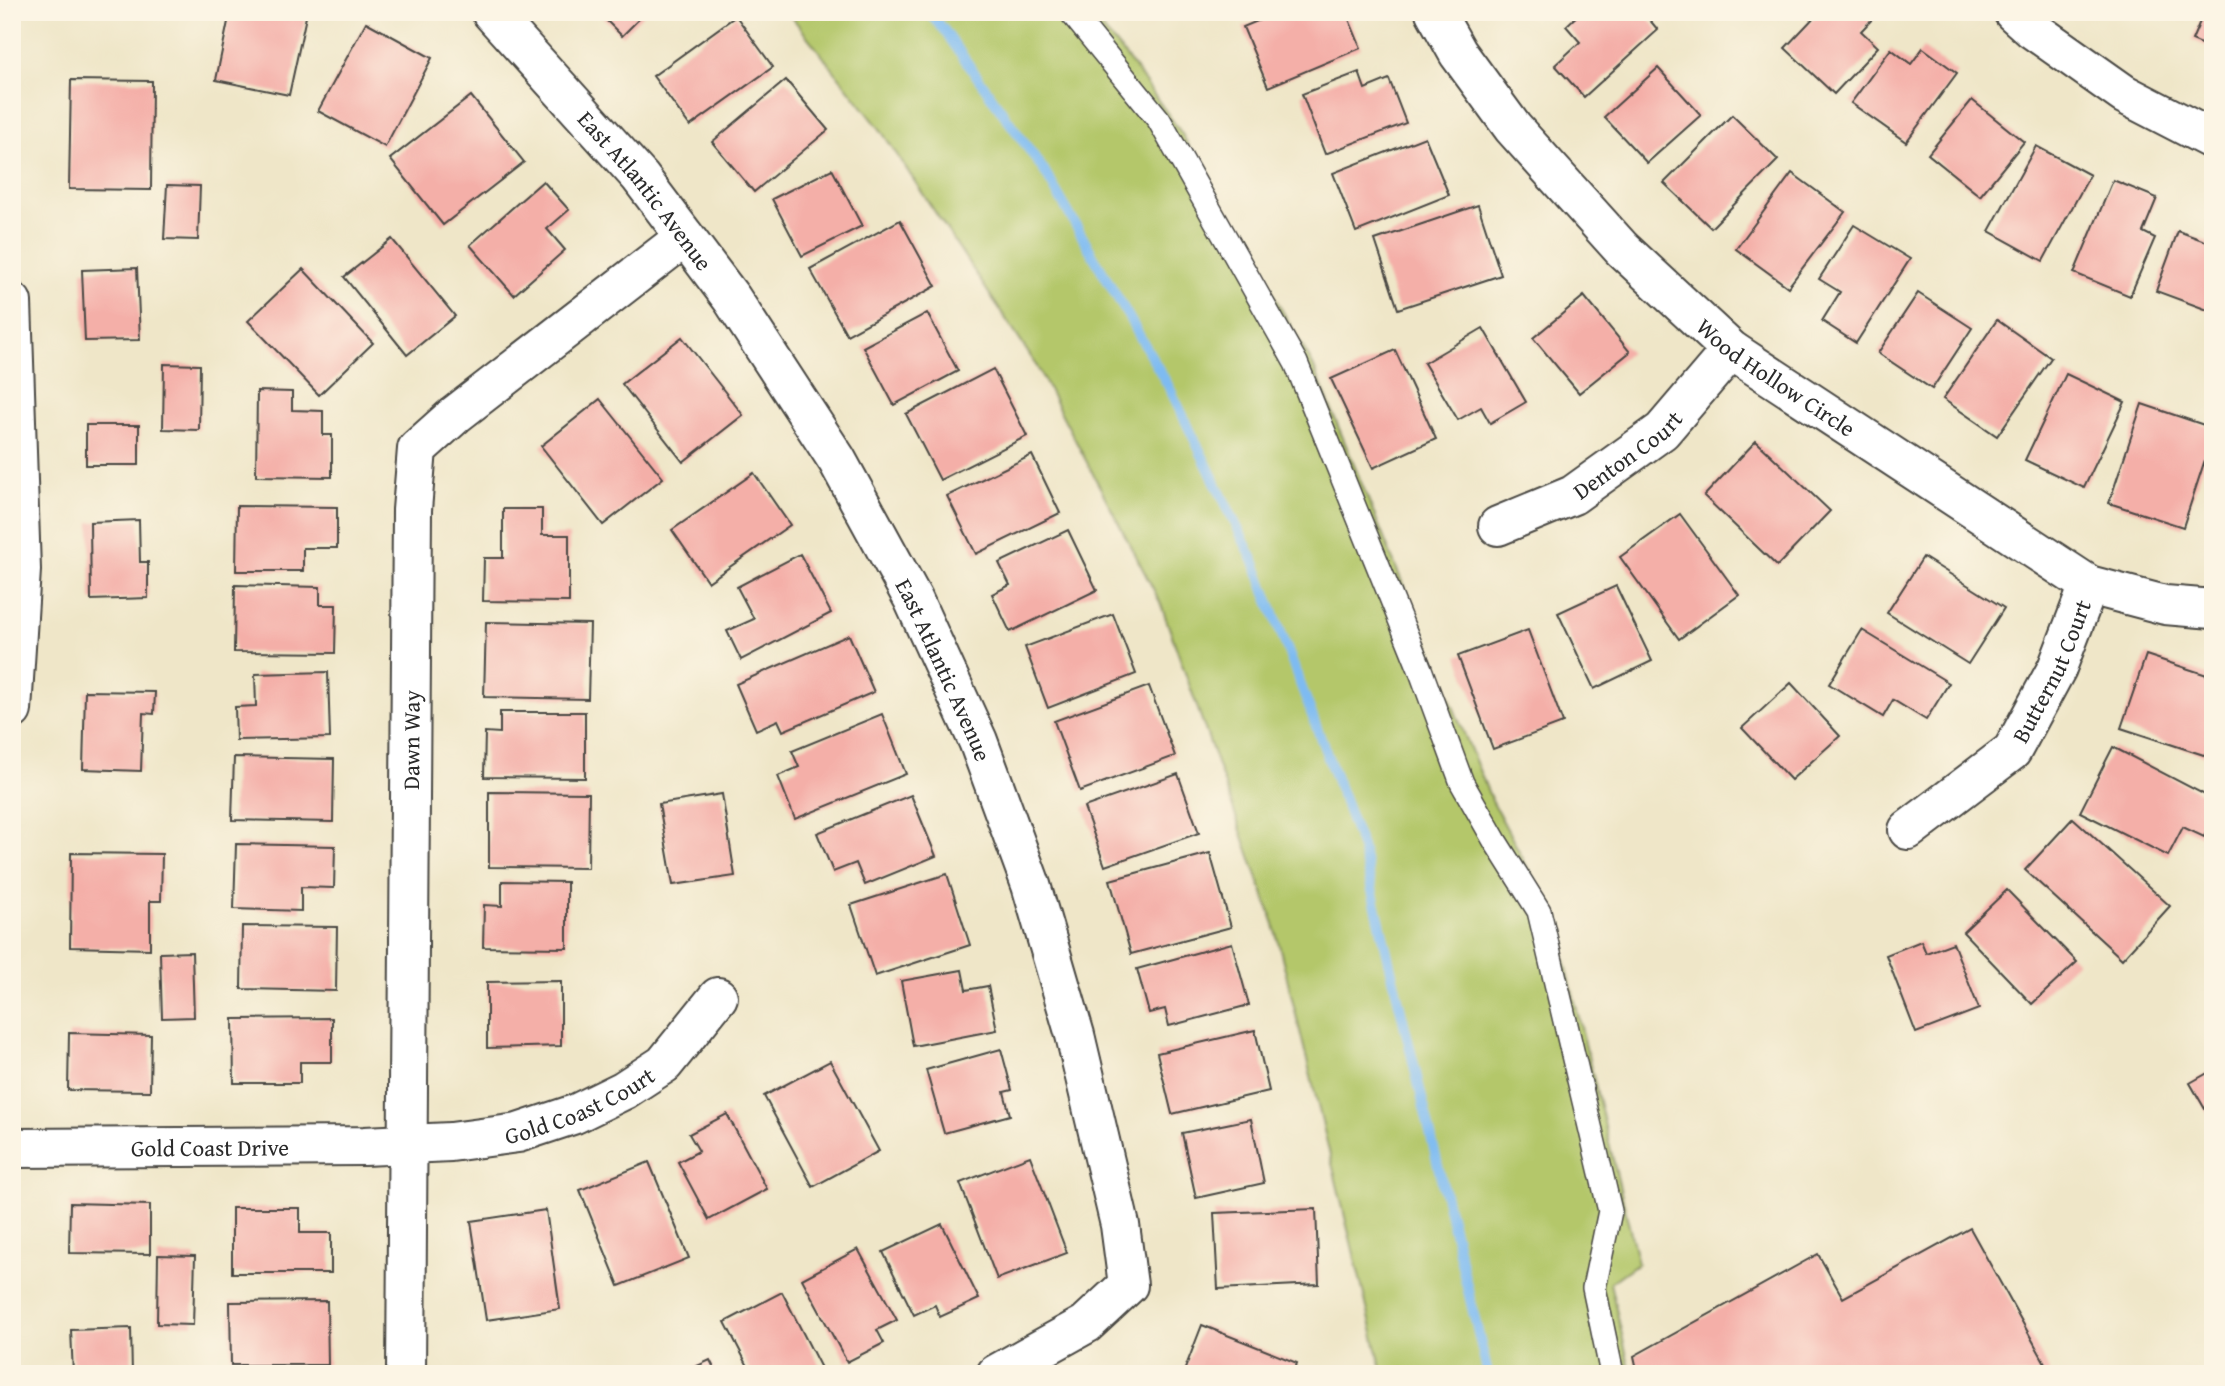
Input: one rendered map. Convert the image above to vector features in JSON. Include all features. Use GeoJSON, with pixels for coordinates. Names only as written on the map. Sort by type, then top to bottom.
{"type":"FeatureCollection","features":[{"type":"Feature","properties":{"kind":"street","name":"East Atlantic Avenue"},"geometry":{"type":"LineString","coordinates":[[491,12],[640,177],[732,299],[837,460],[913,599],[978,741],[1031,885],[1075,1034],[1121,1225],[1128,1285],[1086,1324],[996,1374]]}},
{"type":"Feature","properties":{"kind":"street","name":"Wood Hollow Circle"},"geometry":{"type":"LineString","coordinates":[[1436,12],[1458,53],[1513,128],[1622,249],[1731,350],[2090,585],[2165,605],[2213,609]]}},
{"type":"Feature","properties":{"kind":"street"},"geometry":{"type":"LineString","coordinates":[[2013,12],[2032,29],[2124,94],[2213,140]]}},
{"type":"Feature","properties":{"kind":"street","name":"Dawn Way"},"geometry":{"type":"LineString","coordinates":[[406,1374],[412,510],[417,449],[455,415],[685,237]]}},
{"type":"Feature","properties":{"kind":"street"},"geometry":{"type":"LineString","coordinates":[[12,302],[21,570],[12,710]]}},
{"type":"Feature","properties":{"kind":"street","name":"Denton Court"},"geometry":{"type":"LineString","coordinates":[[1498,526],[1573,495],[1662,431],[1731,350]]}},
{"type":"Feature","properties":{"kind":"street","name":"Butternut Court"},"geometry":{"type":"LineString","coordinates":[[1908,830],[2012,751],[2057,668],[2090,585]]}},
{"type":"Feature","properties":{"kind":"street","name":"Gold Coast Court"},"geometry":{"type":"LineString","coordinates":[[406,1144],[518,1133],[575,1114],[624,1090],[664,1064],[718,997]]}},
{"type":"Feature","properties":{"kind":"street","name":"Gold Coast Drive"},"geometry":{"type":"LineString","coordinates":[[12,1148],[406,1144]]}},
{"type":"Feature","properties":{"kind":"lane"},"geometry":{"type":"LineString","coordinates":[[1071,12],[1160,120],[1296,363],[1420,669],[1462,783],[1494,841],[1539,911],[1610,1212],[1594,1287],[1612,1374]]}},
{"type":"Feature","properties":{"kind":"green space"},"geometry":{"type":"Polygon","coordinates":[[[788,12],[1089,12],[1132,64],[1182,134],[1313,365],[1491,799],[1555,919],[1638,1263],[1610,1283],[1631,1374],[1383,1374],[1274,924],[1160,602],[1035,363],[880,129],[788,12]]]}},
{"type":"Feature","properties":{"kind":"building"},"geometry":{"type":"Polygon","coordinates":[[[230,12],[307,12],[289,95],[216,80],[230,12]]]}},
{"type":"Feature","properties":{"kind":"building"},"geometry":{"type":"Polygon","coordinates":[[[598,12],[646,12],[622,36],[598,12]]]}},
{"type":"Feature","properties":{"kind":"building"},"geometry":{"type":"Polygon","coordinates":[[[1279,12],[1346,12],[1361,48],[1268,87],[1243,27],[1279,12]]]}},
{"type":"Feature","properties":{"kind":"building"},"geometry":{"type":"Polygon","coordinates":[[[1581,12],[1643,12],[1658,30],[1584,97],[1555,65],[1580,42],[1566,26],[1581,12]]]}},
{"type":"Feature","properties":{"kind":"building"},"geometry":{"type":"Polygon","coordinates":[[[1819,12],[1879,12],[1861,31],[1878,47],[1834,94],[1785,48],[1819,12]]]}},
{"type":"Feature","properties":{"kind":"building"},"geometry":{"type":"Polygon","coordinates":[[[2204,12],[2213,12],[2213,49],[2192,40],[2204,12]]]}},
{"type":"Feature","properties":{"kind":"building"},"geometry":{"type":"Polygon","coordinates":[[[736,16],[773,67],[690,126],[653,76],[736,16]]]}},
{"type":"Feature","properties":{"kind":"building"},"geometry":{"type":"Polygon","coordinates":[[[366,22],[432,58],[385,147],[318,111],[366,22]]]}},
{"type":"Feature","properties":{"kind":"building"},"geometry":{"type":"Polygon","coordinates":[[[1923,48],[1957,73],[1906,142],[1851,103],[1891,49],[1911,64],[1923,48]]]}},
{"type":"Feature","properties":{"kind":"building"},"geometry":{"type":"Polygon","coordinates":[[[1658,68],[1701,115],[1647,163],[1604,117],[1658,68]]]}},
{"type":"Feature","properties":{"kind":"building"},"geometry":{"type":"Polygon","coordinates":[[[1359,72],[1365,89],[1389,79],[1406,123],[1325,154],[1302,94],[1359,72]]]}},
{"type":"Feature","properties":{"kind":"building"},"geometry":{"type":"Polygon","coordinates":[[[71,80],[152,81],[151,190],[69,189],[71,80]]]}},
{"type":"Feature","properties":{"kind":"building"},"geometry":{"type":"Polygon","coordinates":[[[786,80],[828,130],[754,192],[712,142],[786,80]]]}},
{"type":"Feature","properties":{"kind":"building"},"geometry":{"type":"Polygon","coordinates":[[[471,96],[524,162],[443,225],[390,159],[471,96]]]}},
{"type":"Feature","properties":{"kind":"building"},"geometry":{"type":"Polygon","coordinates":[[[1972,100],[2024,142],[1980,196],[1928,154],[1972,100]]]}},
{"type":"Feature","properties":{"kind":"building"},"geometry":{"type":"Polygon","coordinates":[[[1732,115],[1778,160],[1711,228],[1664,183],[1732,115]]]}},
{"type":"Feature","properties":{"kind":"building"},"geometry":{"type":"Polygon","coordinates":[[[1425,137],[1449,195],[1356,232],[1333,173],[1425,137]]]}},
{"type":"Feature","properties":{"kind":"building"},"geometry":{"type":"Polygon","coordinates":[[[2036,146],[2090,175],[2043,261],[1989,231],[2036,146]]]}},
{"type":"Feature","properties":{"kind":"building"},"geometry":{"type":"Polygon","coordinates":[[[832,169],[862,226],[802,256],[772,199],[832,169]]]}},
{"type":"Feature","properties":{"kind":"building"},"geometry":{"type":"Polygon","coordinates":[[[1792,173],[1845,212],[1788,287],[1736,249],[1792,173]]]}},
{"type":"Feature","properties":{"kind":"building"},"geometry":{"type":"Polygon","coordinates":[[[2113,180],[2157,198],[2143,232],[2155,238],[2130,296],[2074,273],[2113,180]]]}},
{"type":"Feature","properties":{"kind":"building"},"geometry":{"type":"Polygon","coordinates":[[[543,181],[569,210],[547,229],[565,250],[514,295],[470,245],[543,181]]]}},
{"type":"Feature","properties":{"kind":"building"},"geometry":{"type":"Polygon","coordinates":[[[167,185],[200,186],[198,240],[164,239],[167,185]]]}},
{"type":"Feature","properties":{"kind":"building"},"geometry":{"type":"Polygon","coordinates":[[[1478,205],[1501,275],[1398,309],[1375,240],[1478,205]]]}},
{"type":"Feature","properties":{"kind":"building"},"geometry":{"type":"Polygon","coordinates":[[[900,220],[936,286],[847,335],[810,269],[900,220]]]}},
{"type":"Feature","properties":{"kind":"building"},"geometry":{"type":"Polygon","coordinates":[[[1854,225],[1910,259],[1856,343],[1822,321],[1840,292],[1819,279],[1854,225]]]}},
{"type":"Feature","properties":{"kind":"building"},"geometry":{"type":"Polygon","coordinates":[[[2178,231],[2213,244],[2213,312],[2156,291],[2178,231]]]}},
{"type":"Feature","properties":{"kind":"building"},"geometry":{"type":"Polygon","coordinates":[[[392,239],[455,316],[407,355],[344,277],[392,239]]]}},
{"type":"Feature","properties":{"kind":"building"},"geometry":{"type":"Polygon","coordinates":[[[137,268],[140,340],[85,341],[82,270],[137,268]]]}},
{"type":"Feature","properties":{"kind":"building"},"geometry":{"type":"Polygon","coordinates":[[[303,269],[373,343],[319,395],[248,321],[303,269]]]}},
{"type":"Feature","properties":{"kind":"building"},"geometry":{"type":"Polygon","coordinates":[[[1918,293],[1972,328],[1932,389],[1878,353],[1918,293]]]}},
{"type":"Feature","properties":{"kind":"building"},"geometry":{"type":"Polygon","coordinates":[[[1584,296],[1630,352],[1579,393],[1533,338],[1584,296]]]}},
{"type":"Feature","properties":{"kind":"building"},"geometry":{"type":"Polygon","coordinates":[[[927,313],[958,371],[894,405],[863,347],[927,313]]]}},
{"type":"Feature","properties":{"kind":"building"},"geometry":{"type":"Polygon","coordinates":[[[1997,320],[2051,358],[1997,436],[1943,399],[1997,320]]]}},
{"type":"Feature","properties":{"kind":"building"},"geometry":{"type":"Polygon","coordinates":[[[1483,328],[1526,402],[1490,423],[1481,407],[1458,420],[1424,363],[1483,328]]]}},
{"type":"Feature","properties":{"kind":"building"},"geometry":{"type":"Polygon","coordinates":[[[682,337],[743,415],[683,462],[622,384],[682,337]]]}},
{"type":"Feature","properties":{"kind":"building"},"geometry":{"type":"Polygon","coordinates":[[[1395,350],[1436,439],[1373,468],[1331,379],[1395,350]]]}},
{"type":"Feature","properties":{"kind":"building"},"geometry":{"type":"Polygon","coordinates":[[[164,364],[200,365],[199,430],[163,429],[164,364]]]}},
{"type":"Feature","properties":{"kind":"building"},"geometry":{"type":"Polygon","coordinates":[[[993,369],[1027,436],[940,480],[906,414],[993,369]]]}},
{"type":"Feature","properties":{"kind":"building"},"geometry":{"type":"Polygon","coordinates":[[[2066,374],[2125,402],[2084,488],[2025,460],[2066,374]]]}},
{"type":"Feature","properties":{"kind":"building"},"geometry":{"type":"Polygon","coordinates":[[[257,391],[292,392],[292,410],[323,411],[323,435],[332,435],[332,477],[256,476],[257,391]]]}},
{"type":"Feature","properties":{"kind":"building"},"geometry":{"type":"Polygon","coordinates":[[[600,399],[663,478],[603,525],[541,446],[600,399]]]}},
{"type":"Feature","properties":{"kind":"building"},"geometry":{"type":"Polygon","coordinates":[[[2142,404],[2213,428],[2183,527],[2109,503],[2142,404]]]}},
{"type":"Feature","properties":{"kind":"building"},"geometry":{"type":"Polygon","coordinates":[[[86,425],[139,425],[139,465],[86,465],[86,425]]]}},
{"type":"Feature","properties":{"kind":"building"},"geometry":{"type":"Polygon","coordinates":[[[1756,441],[1830,511],[1777,566],[1704,496],[1756,441]]]}},
{"type":"Feature","properties":{"kind":"building"},"geometry":{"type":"Polygon","coordinates":[[[1032,455],[1060,513],[976,554],[947,496],[1032,455]]]}},
{"type":"Feature","properties":{"kind":"building"},"geometry":{"type":"Polygon","coordinates":[[[754,473],[790,525],[708,582],[672,530],[754,473]]]}},
{"type":"Feature","properties":{"kind":"building"},"geometry":{"type":"Polygon","coordinates":[[[237,506],[337,507],[337,548],[303,548],[303,571],[236,571],[237,506]]]}},
{"type":"Feature","properties":{"kind":"building"},"geometry":{"type":"Polygon","coordinates":[[[503,509],[542,509],[542,535],[569,535],[569,602],[483,601],[484,558],[503,558],[503,509]]]}},
{"type":"Feature","properties":{"kind":"building"},"geometry":{"type":"Polygon","coordinates":[[[1680,514],[1739,595],[1679,639],[1620,557],[1680,514]]]}},
{"type":"Feature","properties":{"kind":"building"},"geometry":{"type":"Polygon","coordinates":[[[139,520],[140,562],[148,562],[148,598],[91,600],[90,522],[139,520]]]}},
{"type":"Feature","properties":{"kind":"building"},"geometry":{"type":"Polygon","coordinates":[[[1068,530],[1097,590],[1010,632],[992,594],[1010,585],[999,563],[1068,530]]]}},
{"type":"Feature","properties":{"kind":"building"},"geometry":{"type":"Polygon","coordinates":[[[800,554],[831,613],[741,660],[727,631],[754,619],[737,587],[800,554]]]}},
{"type":"Feature","properties":{"kind":"building"},"geometry":{"type":"Polygon","coordinates":[[[1923,557],[2004,608],[1968,664],[1887,613],[1923,557]]]}},
{"type":"Feature","properties":{"kind":"building"},"geometry":{"type":"Polygon","coordinates":[[[235,585],[320,587],[320,605],[336,605],[335,653],[234,652],[235,585]]]}},
{"type":"Feature","properties":{"kind":"building"},"geometry":{"type":"Polygon","coordinates":[[[1616,586],[1652,661],[1594,689],[1558,613],[1616,586]]]}},
{"type":"Feature","properties":{"kind":"building"},"geometry":{"type":"Polygon","coordinates":[[[1113,614],[1136,674],[1048,708],[1025,647],[1113,614]]]}},
{"type":"Feature","properties":{"kind":"building"},"geometry":{"type":"Polygon","coordinates":[[[486,622],[590,624],[588,699],[484,697],[486,622]]]}},
{"type":"Feature","properties":{"kind":"building"},"geometry":{"type":"Polygon","coordinates":[[[1528,630],[1563,723],[1493,749],[1458,656],[1528,630]]]}},
{"type":"Feature","properties":{"kind":"building"},"geometry":{"type":"Polygon","coordinates":[[[1862,630],[1949,683],[1926,720],[1893,700],[1883,717],[1829,684],[1862,630]]]}},
{"type":"Feature","properties":{"kind":"building"},"geometry":{"type":"Polygon","coordinates":[[[849,635],[874,692],[783,731],[778,720],[756,730],[736,684],[849,635]]]}},
{"type":"Feature","properties":{"kind":"building"},"geometry":{"type":"Polygon","coordinates":[[[2146,655],[2213,677],[2213,758],[2121,728],[2146,655]]]}},
{"type":"Feature","properties":{"kind":"building"},"geometry":{"type":"Polygon","coordinates":[[[328,672],[330,738],[236,740],[235,707],[256,706],[255,674],[328,672]]]}},
{"type":"Feature","properties":{"kind":"building"},"geometry":{"type":"Polygon","coordinates":[[[1791,683],[1840,736],[1791,780],[1742,728],[1791,683]]]}},
{"type":"Feature","properties":{"kind":"building"},"geometry":{"type":"Polygon","coordinates":[[[1149,686],[1175,756],[1080,791],[1054,721],[1149,686]]]}},
{"type":"Feature","properties":{"kind":"building"},"geometry":{"type":"Polygon","coordinates":[[[85,691],[155,692],[154,714],[143,713],[141,771],[83,769],[85,691]]]}},
{"type":"Feature","properties":{"kind":"building"},"geometry":{"type":"Polygon","coordinates":[[[500,712],[585,712],[585,778],[484,777],[485,732],[500,733],[500,712]]]}},
{"type":"Feature","properties":{"kind":"building"},"geometry":{"type":"Polygon","coordinates":[[[882,714],[906,774],[795,819],[778,776],[799,767],[792,751],[882,714]]]}},
{"type":"Feature","properties":{"kind":"building"},"geometry":{"type":"Polygon","coordinates":[[[2113,747],[2213,799],[2213,819],[2204,837],[2183,827],[2168,856],[2080,812],[2113,747]]]}},
{"type":"Feature","properties":{"kind":"building"},"geometry":{"type":"Polygon","coordinates":[[[234,757],[334,759],[333,822],[232,820],[234,757]]]}},
{"type":"Feature","properties":{"kind":"building"},"geometry":{"type":"Polygon","coordinates":[[[1178,774],[1199,833],[1105,866],[1084,807],[1178,774]]]}},
{"type":"Feature","properties":{"kind":"building"},"geometry":{"type":"Polygon","coordinates":[[[489,792],[589,793],[588,868],[489,867],[489,792]]]}},
{"type":"Feature","properties":{"kind":"building"},"geometry":{"type":"Polygon","coordinates":[[[722,794],[735,876],[673,885],[659,804],[722,794]]]}},
{"type":"Feature","properties":{"kind":"building"},"geometry":{"type":"Polygon","coordinates":[[[911,795],[936,856],[865,885],[856,863],[833,872],[817,833],[911,795]]]}},
{"type":"Feature","properties":{"kind":"building"},"geometry":{"type":"Polygon","coordinates":[[[2073,818],[2170,906],[2122,959],[2025,870],[2073,818]]]}},
{"type":"Feature","properties":{"kind":"building"},"geometry":{"type":"Polygon","coordinates":[[[236,844],[335,846],[334,888],[301,887],[301,911],[234,909],[236,844]]]}},
{"type":"Feature","properties":{"kind":"building"},"geometry":{"type":"Polygon","coordinates":[[[71,853],[162,854],[161,901],[150,901],[150,949],[70,947],[71,853]]]}},
{"type":"Feature","properties":{"kind":"building"},"geometry":{"type":"Polygon","coordinates":[[[1210,853],[1231,927],[1131,954],[1110,880],[1210,853]]]}},
{"type":"Feature","properties":{"kind":"building"},"geometry":{"type":"Polygon","coordinates":[[[947,874],[970,945],[875,976],[851,905],[947,874]]]}},
{"type":"Feature","properties":{"kind":"building"},"geometry":{"type":"Polygon","coordinates":[[[502,881],[567,882],[567,948],[483,947],[484,905],[502,906],[502,881]]]}},
{"type":"Feature","properties":{"kind":"building"},"geometry":{"type":"Polygon","coordinates":[[[2007,890],[2077,962],[2032,1004],[1963,932],[2007,890]]]}},
{"type":"Feature","properties":{"kind":"building"},"geometry":{"type":"Polygon","coordinates":[[[242,926],[337,927],[336,991],[241,989],[242,926]]]}},
{"type":"Feature","properties":{"kind":"building"},"geometry":{"type":"Polygon","coordinates":[[[1921,941],[1926,953],[1953,943],[1979,1009],[1916,1033],[1886,955],[1921,941]]]}},
{"type":"Feature","properties":{"kind":"building"},"geometry":{"type":"Polygon","coordinates":[[[1232,943],[1249,1005],[1169,1026],[1165,1009],[1149,1013],[1137,969],[1232,943]]]}},
{"type":"Feature","properties":{"kind":"building"},"geometry":{"type":"Polygon","coordinates":[[[192,952],[194,1017],[162,1018],[160,953],[192,952]]]}},
{"type":"Feature","properties":{"kind":"building"},"geometry":{"type":"Polygon","coordinates":[[[962,970],[966,990],[988,986],[997,1030],[913,1046],[901,981],[962,970]]]}},
{"type":"Feature","properties":{"kind":"building"},"geometry":{"type":"Polygon","coordinates":[[[561,981],[561,1046],[487,1048],[487,982],[561,981]]]}},
{"type":"Feature","properties":{"kind":"building"},"geometry":{"type":"Polygon","coordinates":[[[332,1018],[332,1062],[300,1062],[300,1083],[234,1083],[233,1019],[332,1018]]]}},
{"type":"Feature","properties":{"kind":"building"},"geometry":{"type":"Polygon","coordinates":[[[1255,1030],[1269,1091],[1172,1114],[1157,1053],[1255,1030]]]}},
{"type":"Feature","properties":{"kind":"building"},"geometry":{"type":"Polygon","coordinates":[[[69,1033],[151,1035],[150,1091],[68,1090],[69,1033]]]}},
{"type":"Feature","properties":{"kind":"building"},"geometry":{"type":"Polygon","coordinates":[[[1001,1049],[1012,1090],[1004,1092],[1010,1115],[944,1133],[926,1070],[1001,1049]]]}},
{"type":"Feature","properties":{"kind":"building"},"geometry":{"type":"Polygon","coordinates":[[[830,1061],[879,1151],[813,1187],[764,1096],[830,1061]]]}},
{"type":"Feature","properties":{"kind":"building"},"geometry":{"type":"Polygon","coordinates":[[[2213,1070],[2213,1123],[2190,1083],[2213,1070]]]}},
{"type":"Feature","properties":{"kind":"building"},"geometry":{"type":"Polygon","coordinates":[[[727,1114],[767,1189],[709,1220],[678,1162],[699,1151],[689,1134],[727,1114]]]}},
{"type":"Feature","properties":{"kind":"building"},"geometry":{"type":"Polygon","coordinates":[[[1251,1119],[1264,1183],[1196,1198],[1182,1133],[1251,1119]]]}},
{"type":"Feature","properties":{"kind":"building"},"geometry":{"type":"Polygon","coordinates":[[[1030,1156],[1067,1253],[997,1279],[960,1183],[1030,1156]]]}},
{"type":"Feature","properties":{"kind":"building"},"geometry":{"type":"Polygon","coordinates":[[[649,1162],[689,1258],[619,1286],[580,1190],[649,1162]]]}},
{"type":"Feature","properties":{"kind":"building"},"geometry":{"type":"Polygon","coordinates":[[[70,1203],[150,1205],[150,1254],[69,1253],[70,1203]]]}},
{"type":"Feature","properties":{"kind":"building"},"geometry":{"type":"Polygon","coordinates":[[[232,1208],[300,1208],[300,1233],[331,1233],[331,1273],[232,1273],[232,1208]]]}},
{"type":"Feature","properties":{"kind":"building"},"geometry":{"type":"Polygon","coordinates":[[[1316,1209],[1319,1284],[1218,1289],[1214,1213],[1316,1209]]]}},
{"type":"Feature","properties":{"kind":"building"},"geometry":{"type":"Polygon","coordinates":[[[546,1210],[560,1309],[486,1320],[471,1221],[546,1210]]]}},
{"type":"Feature","properties":{"kind":"building"},"geometry":{"type":"Polygon","coordinates":[[[942,1224],[979,1299],[940,1317],[935,1305],[914,1315],[883,1252],[942,1224]]]}},
{"type":"Feature","properties":{"kind":"building"},"geometry":{"type":"Polygon","coordinates":[[[1970,1228],[2050,1372],[2048,1374],[1638,1374],[1634,1356],[1818,1254],[1843,1298],[1970,1228]]]}},
{"type":"Feature","properties":{"kind":"building"},"geometry":{"type":"Polygon","coordinates":[[[858,1249],[897,1320],[877,1330],[884,1343],[847,1362],[802,1279],[858,1249]]]}},
{"type":"Feature","properties":{"kind":"building"},"geometry":{"type":"Polygon","coordinates":[[[158,1255],[195,1256],[193,1325],[157,1324],[158,1255]]]}},
{"type":"Feature","properties":{"kind":"building"},"geometry":{"type":"Polygon","coordinates":[[[782,1292],[824,1374],[752,1374],[725,1322],[782,1292]]]}},
{"type":"Feature","properties":{"kind":"building"},"geometry":{"type":"Polygon","coordinates":[[[327,1301],[328,1365],[231,1365],[230,1302],[327,1301]]]}},
{"type":"Feature","properties":{"kind":"building"},"geometry":{"type":"Polygon","coordinates":[[[1202,1325],[1297,1363],[1293,1374],[1183,1374],[1202,1325]]]}},
{"type":"Feature","properties":{"kind":"building"},"geometry":{"type":"Polygon","coordinates":[[[131,1328],[132,1374],[73,1374],[71,1330],[131,1328]]]}},
{"type":"Feature","properties":{"kind":"building"},"geometry":{"type":"Polygon","coordinates":[[[710,1360],[717,1374],[680,1374],[710,1360]]]}},
{"type":"Feature","properties":{"kind":"waterway"},"geometry":{"type":"LineString","coordinates":[[928,12],[944,30],[1045,172],[1169,387],[1256,566],[1362,848],[1488,1374]]}}]}
